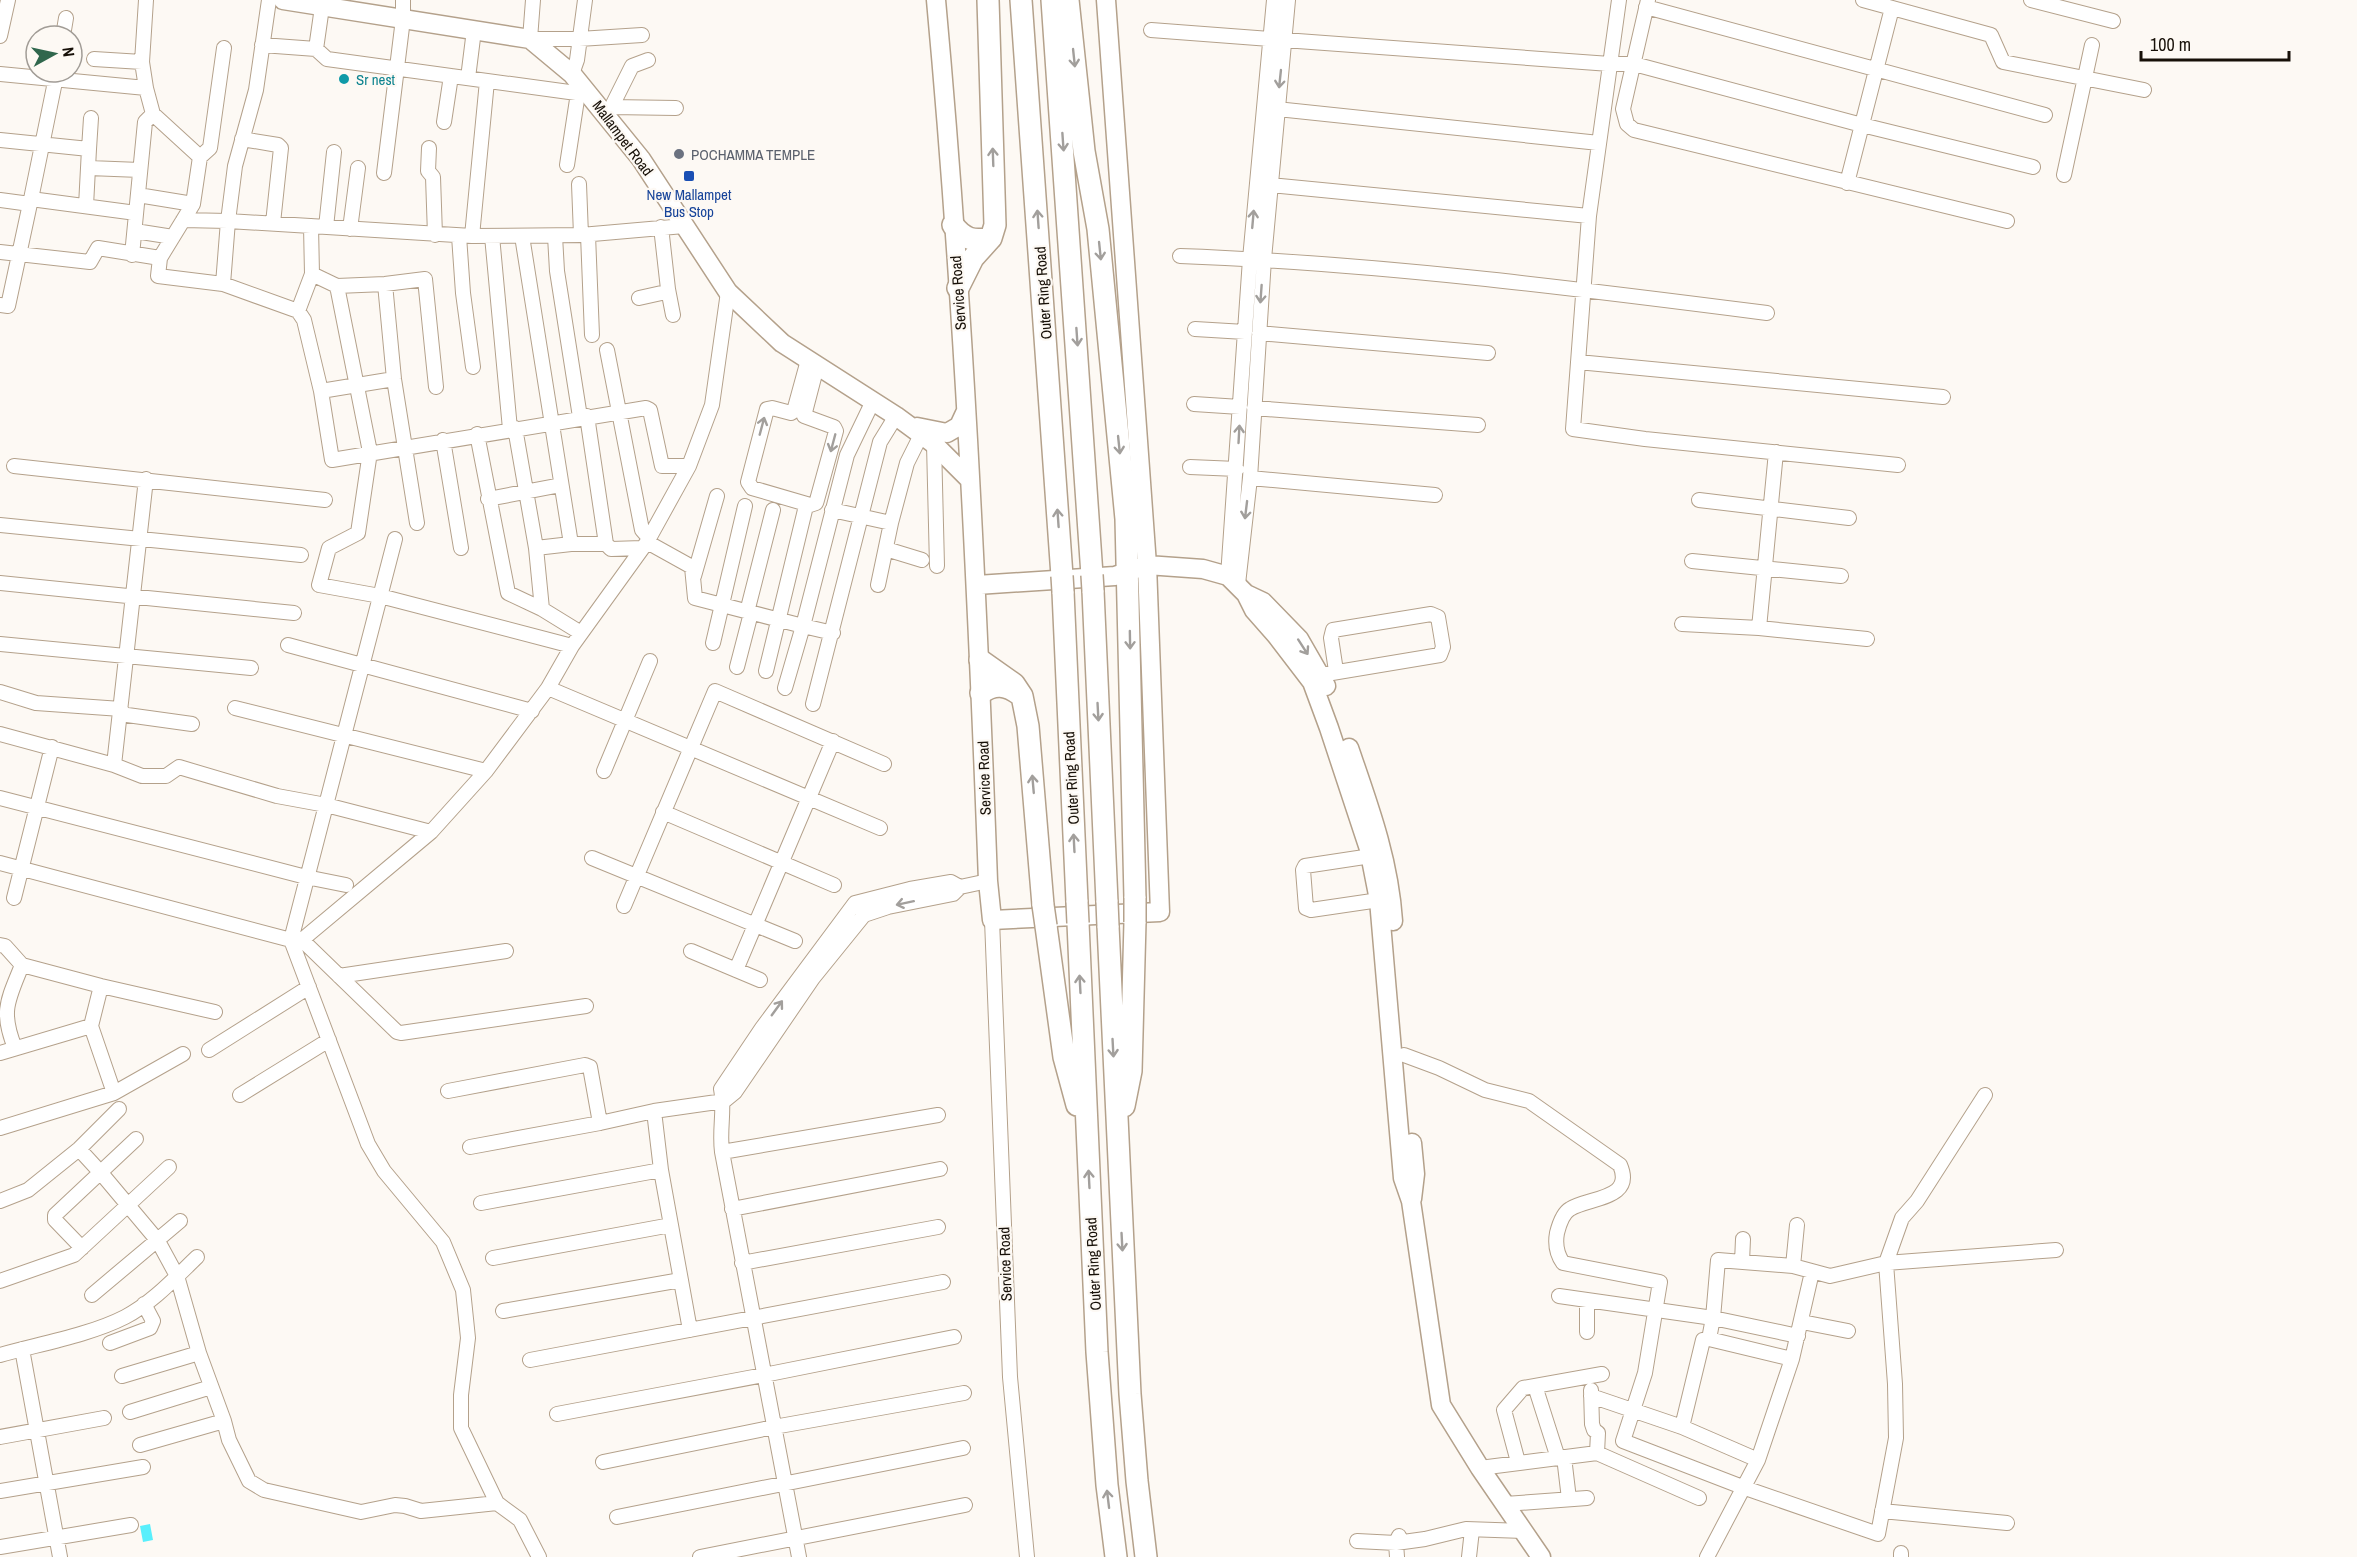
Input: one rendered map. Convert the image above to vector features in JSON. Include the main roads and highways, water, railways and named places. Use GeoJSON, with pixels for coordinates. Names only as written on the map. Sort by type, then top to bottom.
{"type":"FeatureCollection","features":[{"type":"Feature","properties":{"kind":"highway"},"geometry":{"type":"LineString","coordinates":[[958,288],[973,258],[991,238],[995,225],[988,0]]}},
{"type":"Feature","properties":{"kind":"highway","name":"Outer Ring Road"},"geometry":{"type":"LineString","coordinates":[[1021,0],[1040,242],[1062,584],[1100,1396],[1107,1485],[1116,1557]]}},
{"type":"Feature","properties":{"kind":"highway","name":"Outer Ring Road"},"geometry":{"type":"LineString","coordinates":[[1052,0],[1092,583],[1129,1383],[1146,1557]]}},
{"type":"Feature","properties":{"kind":"highway"},"geometry":{"type":"LineString","coordinates":[[1068,0],[1084,151],[1098,229],[1126,519],[1138,568],[1135,922],[1131,1071],[1118,1137]]}},
{"type":"Feature","properties":{"kind":"highway"},"geometry":{"type":"LineString","coordinates":[[953,225],[961,236],[970,240],[991,238]]}},
{"type":"Feature","properties":{"kind":"highway"},"geometry":{"type":"LineString","coordinates":[[980,660],[1014,684],[1022,696],[1028,726],[1044,905],[1064,1057],[1088,1140]]}},
{"type":"Feature","properties":{"kind":"highway"},"geometry":{"type":"LineString","coordinates":[[981,693],[1001,686],[1009,687],[1022,696]]}},
{"type":"Feature","properties":{"kind":"main road"},"geometry":{"type":"LineString","coordinates":[[283,0],[322,3]]}},
{"type":"Feature","properties":{"kind":"main road","name":"Service Road"},"geometry":{"type":"LineString","coordinates":[[936,0],[958,288],[977,585],[988,881],[992,920],[1160,912],[1138,568]]}},
{"type":"Feature","properties":{"kind":"main road"},"geometry":{"type":"LineString","coordinates":[[1106,0],[1138,568]]}},
{"type":"Feature","properties":{"kind":"main road","name":"Mallampet Road"},"geometry":{"type":"LineString","coordinates":[[322,3],[403,19],[530,39],[572,74],[585,94],[609,112],[728,292],[782,343],[914,430],[970,480]]}},
{"type":"Feature","properties":{"kind":"main road"},"geometry":{"type":"LineString","coordinates":[[914,430],[947,433],[959,426],[966,411]]}},
{"type":"Feature","properties":{"kind":"main road"},"geometry":{"type":"LineString","coordinates":[[977,585],[1115,576],[1138,568],[1203,569],[1237,585],[1263,602],[1299,639],[1324,672],[1369,805],[1391,885],[1415,1174],[1411,1201]]}},
{"type":"Feature","properties":{"kind":"main road"},"geometry":{"type":"LineString","coordinates":[[1237,585],[1254,610],[1312,682],[1371,856],[1379,900],[1403,1178],[1411,1201],[1441,1405],[1540,1557]]}},
{"type":"Feature","properties":{"kind":"water"},"geometry":{"type":"Polygon","coordinates":[[[150,1524],[153,1540],[143,1542],[140,1526],[150,1524]]]}},
{"type":"Feature","properties":{"kind":"place","name":"Sr nest"},"geometry":{"type":"Point","coordinates":[344,79]}},
{"type":"Feature","properties":{"kind":"place","name":"POCHAMMA TEMPLE"},"geometry":{"type":"Point","coordinates":[679,154]}},
{"type":"Feature","properties":{"kind":"place","name":"New Mallampet Bus Stop"},"geometry":{"type":"Point","coordinates":[689,176]}}]}
